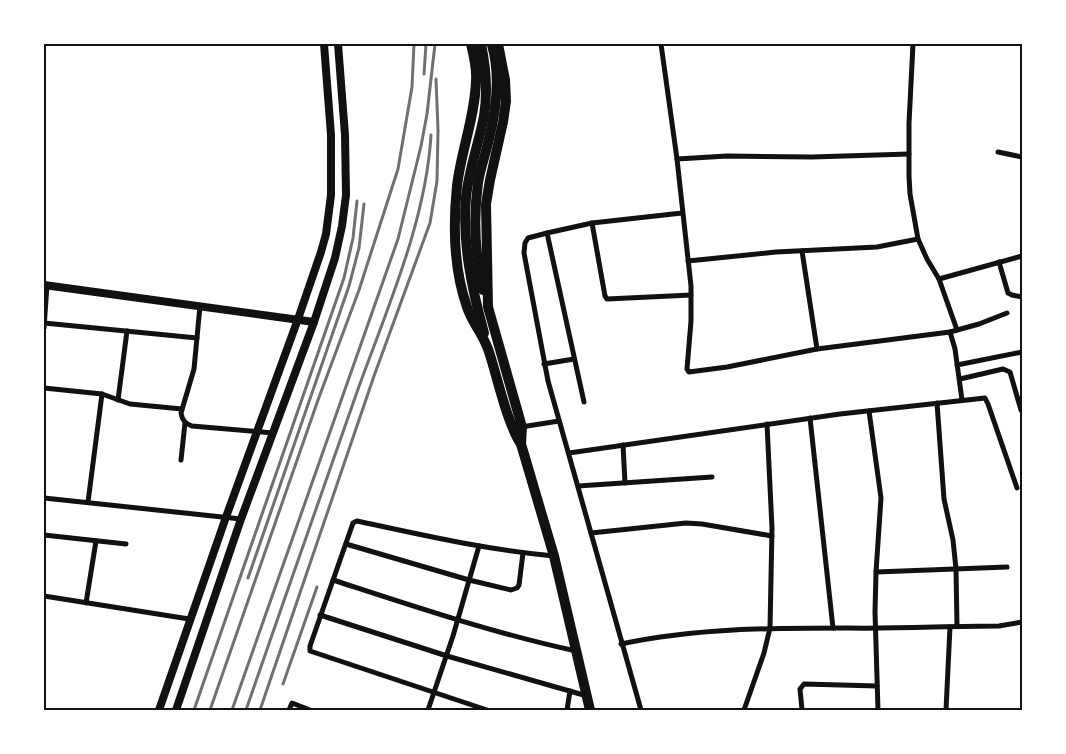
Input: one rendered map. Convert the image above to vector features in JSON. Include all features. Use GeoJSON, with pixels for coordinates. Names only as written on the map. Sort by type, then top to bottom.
{"type":"FeatureCollection","features":[{"type":"Feature","properties":{"kind":"highway"},"geometry":{"type":"LineString","coordinates":[[471,44],[476,92],[457,187],[457,260],[462,294],[467,308],[474,324],[486,341]]}},
{"type":"Feature","properties":{"kind":"highway"},"geometry":{"type":"LineString","coordinates":[[481,44],[486,84],[485,102],[469,178],[471,275],[486,341],[518,428]]}},
{"type":"Feature","properties":{"kind":"highway"},"geometry":{"type":"LineString","coordinates":[[492,44],[496,81],[494,113],[470,229],[521,444],[554,556],[590,710]]}},
{"type":"Feature","properties":{"kind":"highway"},"geometry":{"type":"LineString","coordinates":[[488,308],[486,204],[506,101],[504,73],[498,44]]}},
{"type":"Feature","properties":{"kind":"street"},"geometry":{"type":"LineString","coordinates":[[159,710],[321,252],[329,216],[331,195],[331,135],[324,44]]}},
{"type":"Feature","properties":{"kind":"street"},"geometry":{"type":"LineString","coordinates":[[176,710],[241,519],[314,322],[335,258],[346,195],[345,135],[338,44]]}},
{"type":"Feature","properties":{"kind":"street"},"geometry":{"type":"LineString","coordinates":[[661,44],[677,159],[691,295],[687,369],[689,372],[817,349],[950,332],[979,324],[1007,313]]}},
{"type":"Feature","properties":{"kind":"street"},"geometry":{"type":"LineString","coordinates":[[909,122],[914,44]]}},
{"type":"Feature","properties":{"kind":"street"},"geometry":{"type":"LineString","coordinates":[[914,44],[908,176],[918,239],[939,279],[957,330]]}},
{"type":"Feature","properties":{"kind":"street"},"geometry":{"type":"LineString","coordinates":[[331,135],[345,135]]}},
{"type":"Feature","properties":{"kind":"street"},"geometry":{"type":"LineString","coordinates":[[998,152],[1022,157]]}},
{"type":"Feature","properties":{"kind":"street"},"geometry":{"type":"LineString","coordinates":[[677,159],[728,156],[812,157],[909,154]]}},
{"type":"Feature","properties":{"kind":"street"},"geometry":{"type":"LineString","coordinates":[[331,195],[346,195]]}},
{"type":"Feature","properties":{"kind":"street"},"geometry":{"type":"LineString","coordinates":[[641,710],[544,364],[524,253],[525,243],[528,238],[547,233],[592,223],[682,213]]}},
{"type":"Feature","properties":{"kind":"street"},"geometry":{"type":"LineString","coordinates":[[592,223],[599,267],[607,299],[691,295]]}},
{"type":"Feature","properties":{"kind":"street"},"geometry":{"type":"LineString","coordinates":[[547,233],[584,402]]}},
{"type":"Feature","properties":{"kind":"street"},"geometry":{"type":"LineString","coordinates":[[688,261],[802,250],[877,246],[918,239]]}},
{"type":"Feature","properties":{"kind":"street"},"geometry":{"type":"LineString","coordinates":[[802,250],[817,349]]}},
{"type":"Feature","properties":{"kind":"street"},"geometry":{"type":"LineString","coordinates":[[939,279],[1022,256]]}},
{"type":"Feature","properties":{"kind":"street"},"geometry":{"type":"LineString","coordinates":[[999,262],[1008,293],[1022,297]]}},
{"type":"Feature","properties":{"kind":"street"},"geometry":{"type":"LineString","coordinates":[[44,328],[46,285],[314,322]]}},
{"type":"Feature","properties":{"kind":"street"},"geometry":{"type":"LineString","coordinates":[[181,460],[184,423],[182,409],[189,391],[194,369],[200,306]]}},
{"type":"Feature","properties":{"kind":"street"},"geometry":{"type":"LineString","coordinates":[[44,323],[197,338]]}},
{"type":"Feature","properties":{"kind":"street"},"geometry":{"type":"LineString","coordinates":[[118,400],[127,331]]}},
{"type":"Feature","properties":{"kind":"street"},"geometry":{"type":"LineString","coordinates":[[950,332],[958,365],[962,400]]}},
{"type":"Feature","properties":{"kind":"street"},"geometry":{"type":"LineString","coordinates":[[958,365],[1022,352]]}},
{"type":"Feature","properties":{"kind":"street"},"geometry":{"type":"LineString","coordinates":[[544,364],[574,359]]}},
{"type":"Feature","properties":{"kind":"street"},"geometry":{"type":"LineString","coordinates":[[960,379],[1003,369],[1007,370],[1010,372],[1021,410]]}},
{"type":"Feature","properties":{"kind":"street"},"geometry":{"type":"LineString","coordinates":[[44,388],[102,394],[130,404],[182,409]]}},
{"type":"Feature","properties":{"kind":"street"},"geometry":{"type":"LineString","coordinates":[[88,502],[102,394]]}},
{"type":"Feature","properties":{"kind":"street"},"geometry":{"type":"LineString","coordinates":[[569,453],[810,418],[985,398],[1017,488]]}},
{"type":"Feature","properties":{"kind":"street"},"geometry":{"type":"LineString","coordinates":[[937,403],[944,499],[953,540],[956,569],[957,626]]}},
{"type":"Feature","properties":{"kind":"street"},"geometry":{"type":"LineString","coordinates":[[869,411],[881,498],[876,572],[878,710]]}},
{"type":"Feature","properties":{"kind":"street"},"geometry":{"type":"LineString","coordinates":[[810,418],[833,628]]}},
{"type":"Feature","properties":{"kind":"street"},"geometry":{"type":"LineString","coordinates":[[518,428],[559,421]]}},
{"type":"Feature","properties":{"kind":"street"},"geometry":{"type":"LineString","coordinates":[[184,423],[192,426],[273,433]]}},
{"type":"Feature","properties":{"kind":"street"},"geometry":{"type":"LineString","coordinates":[[744,710],[764,653],[770,628],[772,536],[767,424]]}},
{"type":"Feature","properties":{"kind":"street"},"geometry":{"type":"LineString","coordinates":[[623,445],[625,483]]}},
{"type":"Feature","properties":{"kind":"street"},"geometry":{"type":"LineString","coordinates":[[578,486],[712,477]]}},
{"type":"Feature","properties":{"kind":"street"},"geometry":{"type":"LineString","coordinates":[[44,498],[241,519]]}},
{"type":"Feature","properties":{"kind":"street"},"geometry":{"type":"LineString","coordinates":[[487,710],[312,652],[309,648],[353,523],[357,521],[479,546],[554,556]]}},
{"type":"Feature","properties":{"kind":"street"},"geometry":{"type":"LineString","coordinates":[[591,533],[686,523],[772,536]]}},
{"type":"Feature","properties":{"kind":"street"},"geometry":{"type":"LineString","coordinates":[[44,535],[126,544]]}},
{"type":"Feature","properties":{"kind":"street"},"geometry":{"type":"LineString","coordinates":[[86,603],[96,540]]}},
{"type":"Feature","properties":{"kind":"street"},"geometry":{"type":"LineString","coordinates":[[346,544],[510,590],[517,588],[523,553]]}},
{"type":"Feature","properties":{"kind":"street"},"geometry":{"type":"LineString","coordinates":[[428,710],[447,656],[479,546]]}},
{"type":"Feature","properties":{"kind":"street"},"geometry":{"type":"LineString","coordinates":[[876,572],[1007,567]]}},
{"type":"Feature","properties":{"kind":"street"},"geometry":{"type":"LineString","coordinates":[[333,580],[458,620],[537,642],[576,650]]}},
{"type":"Feature","properties":{"kind":"street"},"geometry":{"type":"LineString","coordinates":[[44,596],[190,619]]}},
{"type":"Feature","properties":{"kind":"street"},"geometry":{"type":"LineString","coordinates":[[320,615],[447,656],[586,696]]}},
{"type":"Feature","properties":{"kind":"street"},"geometry":{"type":"LineString","coordinates":[[621,644],[657,636],[683,633],[770,628],[999,626],[1022,622]]}},
{"type":"Feature","properties":{"kind":"street"},"geometry":{"type":"LineString","coordinates":[[946,710],[950,627]]}},
{"type":"Feature","properties":{"kind":"street"},"geometry":{"type":"LineString","coordinates":[[802,710],[800,689],[804,684],[877,686]]}},
{"type":"Feature","properties":{"kind":"street"},"geometry":{"type":"LineString","coordinates":[[567,710],[570,691]]}},
{"type":"Feature","properties":{"kind":"street"},"geometry":{"type":"LineString","coordinates":[[289,710],[291,704],[310,710]]}},
{"type":"Feature","properties":{"kind":"railway"},"geometry":{"type":"LineString","coordinates":[[210,710],[318,400],[359,290],[398,169],[412,87],[414,44]]}},
{"type":"Feature","properties":{"kind":"railway"},"geometry":{"type":"LineString","coordinates":[[424,74],[426,44]]}},
{"type":"Feature","properties":{"kind":"railway"},"geometry":{"type":"LineString","coordinates":[[232,710],[398,239],[421,146],[427,114],[435,44]]}},
{"type":"Feature","properties":{"kind":"railway"},"geometry":{"type":"LineString","coordinates":[[260,710],[374,376],[430,223],[437,181],[436,79]]}},
{"type":"Feature","properties":{"kind":"railway"},"geometry":{"type":"LineString","coordinates":[[246,710],[403,266],[413,233],[428,168],[431,135]]}},
{"type":"Feature","properties":{"kind":"railway"},"geometry":{"type":"LineString","coordinates":[[194,710],[344,278],[353,238],[357,201]]}},
{"type":"Feature","properties":{"kind":"railway"},"geometry":{"type":"LineString","coordinates":[[248,578],[349,286],[359,248],[364,204]]}},
{"type":"Feature","properties":{"kind":"railway"},"geometry":{"type":"LineString","coordinates":[[283,684],[317,587]]}}]}
